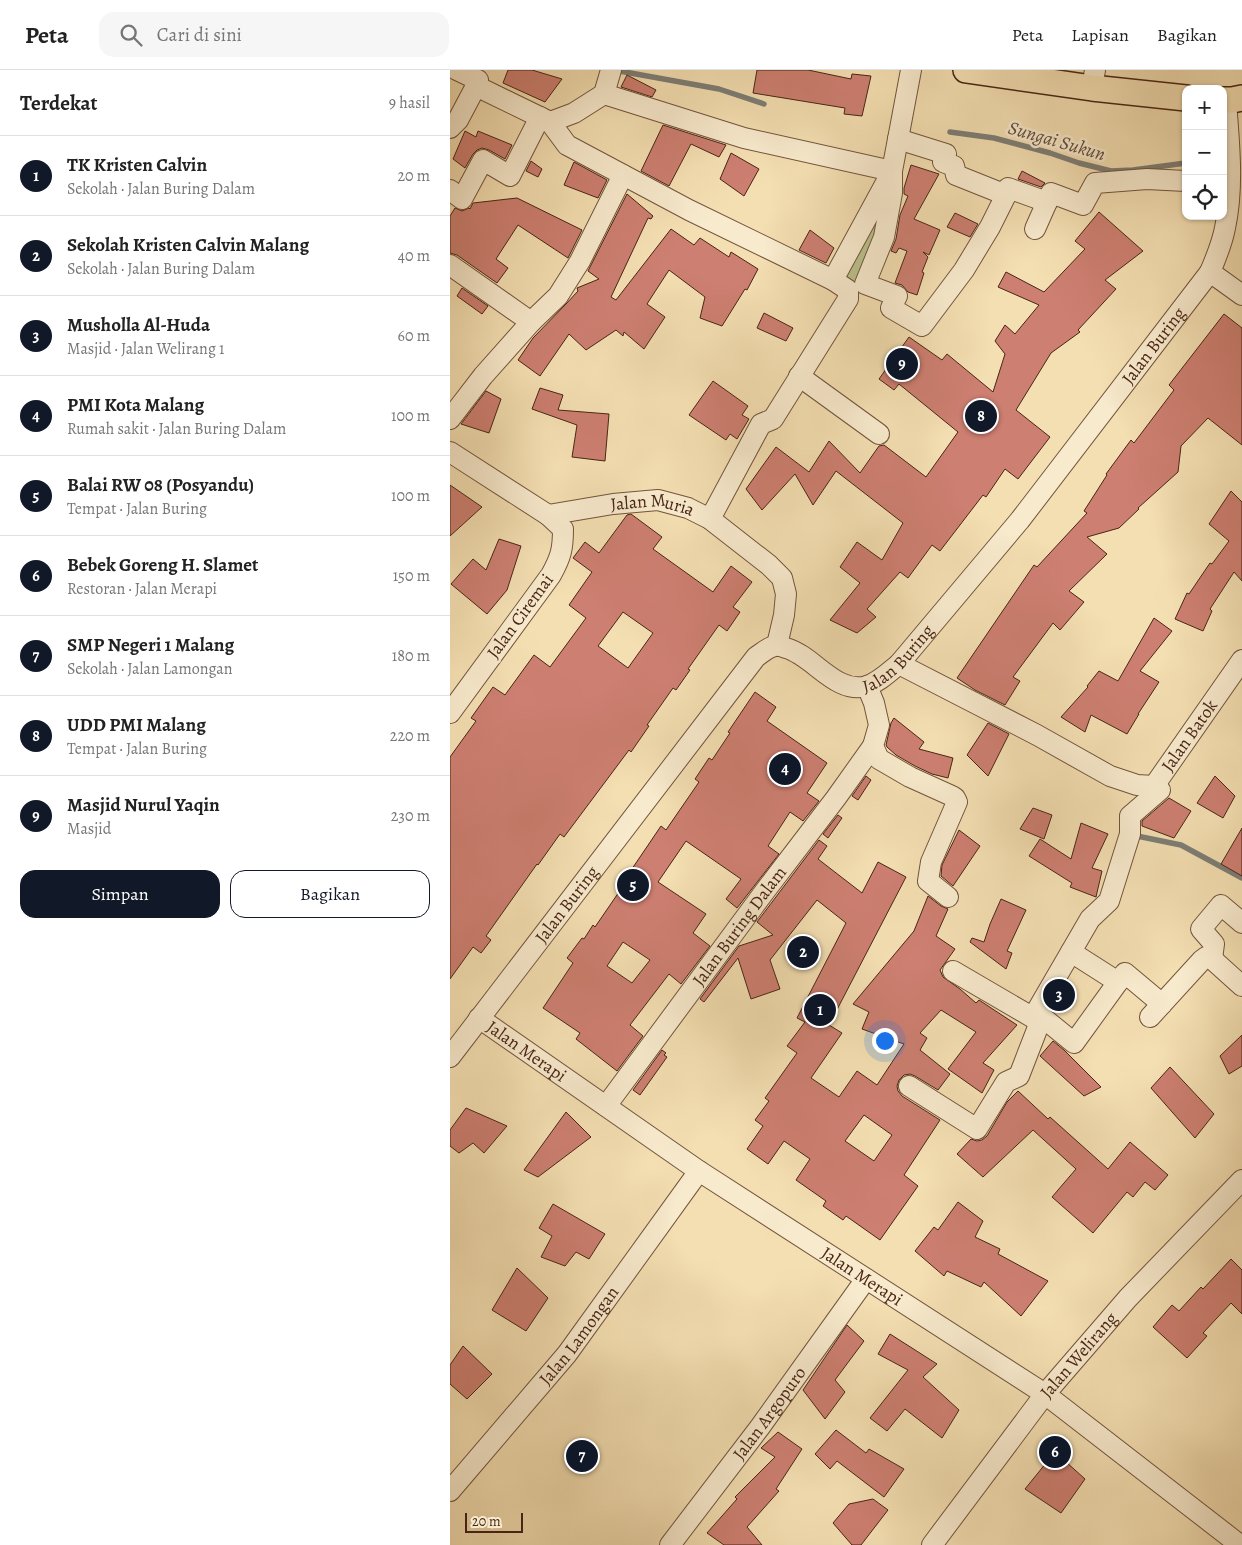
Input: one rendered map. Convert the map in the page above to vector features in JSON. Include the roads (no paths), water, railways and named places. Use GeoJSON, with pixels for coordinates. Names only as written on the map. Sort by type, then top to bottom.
{"type":"FeatureCollection","features":[{"type":"Feature","properties":{"kind":"main road"},"geometry":{"type":"LineString","coordinates":[[966,70],[1094,79],[1182,97]]}},
{"type":"Feature","properties":{"kind":"street"},"geometry":{"type":"LineString","coordinates":[[450,128],[458,120],[478,80],[457,70]]}},
{"type":"Feature","properties":{"kind":"street"},"geometry":{"type":"LineString","coordinates":[[911,70],[892,171],[892,193],[884,237],[865,284],[898,296],[891,308],[922,326],[964,270],[990,228],[1008,188],[1047,202]]}},
{"type":"Feature","properties":{"kind":"street"},"geometry":{"type":"LineString","coordinates":[[562,139],[574,113],[608,80],[744,138],[892,171]]}},
{"type":"Feature","properties":{"kind":"street"},"geometry":{"type":"LineString","coordinates":[[476,86],[545,119],[567,145],[689,210],[833,280],[848,290],[848,299],[773,419],[761,424],[710,519]]}},
{"type":"Feature","properties":{"kind":"street","name":"Jalan Buring"},"geometry":{"type":"LineString","coordinates":[[453,1047],[479,1018],[756,657],[777,645],[792,650],[837,681],[854,688],[877,682],[898,664],[1020,520],[1210,272],[1218,255],[1225,228],[1231,100]]}},
{"type":"Feature","properties":{"kind":"street"},"geometry":{"type":"LineString","coordinates":[[450,190],[462,199],[483,160],[510,176],[545,119],[574,113]]}},
{"type":"Feature","properties":{"kind":"street"},"geometry":{"type":"LineString","coordinates":[[898,139],[946,154],[943,162],[954,166],[956,175],[1006,195]]}},
{"type":"Feature","properties":{"kind":"street"},"geometry":{"type":"LineString","coordinates":[[833,280],[892,171]]}},
{"type":"Feature","properties":{"kind":"street"},"geometry":{"type":"LineString","coordinates":[[450,419],[483,376],[531,322],[558,296],[580,261],[623,175]]}},
{"type":"Feature","properties":{"kind":"street"},"geometry":{"type":"LineString","coordinates":[[1035,229],[1051,193],[1083,205],[1096,183],[1148,179],[1182,181]]}},
{"type":"Feature","properties":{"kind":"street"},"geometry":{"type":"LineString","coordinates":[[451,268],[531,322]]}},
{"type":"Feature","properties":{"kind":"street"},"geometry":{"type":"LineString","coordinates":[[1210,272],[1242,296]]}},
{"type":"Feature","properties":{"kind":"street"},"geometry":{"type":"LineString","coordinates":[[799,376],[879,434]]}},
{"type":"Feature","properties":{"kind":"street"},"geometry":{"type":"LineString","coordinates":[[450,452],[548,515]]}},
{"type":"Feature","properties":{"kind":"street","name":"Jalan Muria"},"geometry":{"type":"LineString","coordinates":[[548,515],[613,504],[658,500],[688,508],[710,519],[769,565],[782,578],[786,594],[784,615],[777,645]]}},
{"type":"Feature","properties":{"kind":"street","name":"Jalan Ciremai"},"geometry":{"type":"LineString","coordinates":[[450,713],[560,559],[563,529],[548,515]]}},
{"type":"Feature","properties":{"kind":"street","name":"Jalan Batok"},"geometry":{"type":"LineString","coordinates":[[909,1086],[977,1128],[1006,1082],[1019,1076],[1038,1027],[1037,1016],[1090,919],[1109,901],[1130,834],[1130,816],[1157,788],[1242,660]]}},
{"type":"Feature","properties":{"kind":"street"},"geometry":{"type":"LineString","coordinates":[[898,664],[1037,735],[1110,776],[1137,785],[1157,788]]}},
{"type":"Feature","properties":{"kind":"street"},"geometry":{"type":"LineString","coordinates":[[867,686],[874,703],[879,725],[873,746],[879,759],[910,777],[955,798],[957,802],[931,862],[928,881],[948,897]]}},
{"type":"Feature","properties":{"kind":"street","name":"Jalan Buring Dalam"},"geometry":{"type":"LineString","coordinates":[[606,1106],[873,746]]}},
{"type":"Feature","properties":{"kind":"street"},"geometry":{"type":"LineString","coordinates":[[1212,959],[1214,944],[1201,930],[1221,905],[1242,923]]}},
{"type":"Feature","properties":{"kind":"street"},"geometry":{"type":"LineString","coordinates":[[1071,952],[1118,982]]}},
{"type":"Feature","properties":{"kind":"street"},"geometry":{"type":"LineString","coordinates":[[953,971],[1037,1016],[1074,1043],[1125,973],[1156,1010],[1206,958],[1212,959],[1242,986]]}},
{"type":"Feature","properties":{"kind":"street","name":"Jalan Merapi"},"geometry":{"type":"LineString","coordinates":[[479,1018],[699,1171],[1045,1394],[1240,1545]]}},
{"type":"Feature","properties":{"kind":"street","name":"Jalan Lamongan"},"geometry":{"type":"LineString","coordinates":[[450,1492],[567,1354],[699,1171]]}},
{"type":"Feature","properties":{"kind":"street","name":"Jalan Welirang"},"geometry":{"type":"LineString","coordinates":[[932,1545],[1045,1394],[1128,1298],[1242,1180]]}},
{"type":"Feature","properties":{"kind":"street","name":"Jalan Argopuro"},"geometry":{"type":"LineString","coordinates":[[670,1545],[760,1428],[866,1279]]}},
{"type":"Feature","properties":{"kind":"waterway"},"geometry":{"type":"LineString","coordinates":[[614,70],[719,89],[764,104]]}},
{"type":"Feature","properties":{"kind":"waterway","name":"Sungai Sukun"},"geometry":{"type":"LineString","coordinates":[[950,132],[994,138],[1111,171],[1182,164]]}},
{"type":"Feature","properties":{"kind":"waterway"},"geometry":{"type":"LineString","coordinates":[[1137,836],[1181,845],[1242,878]]}},
{"type":"Feature","properties":{"kind":"place","name":"Masjid Nurul Yaqin"},"geometry":{"type":"Point","coordinates":[902,364]}},
{"type":"Feature","properties":{"kind":"place","name":"UDD PMI Malang"},"geometry":{"type":"Point","coordinates":[981,416]}},
{"type":"Feature","properties":{"kind":"place","name":"PMI Kota Malang"},"geometry":{"type":"Point","coordinates":[785,769]}},
{"type":"Feature","properties":{"kind":"place","name":"Balai RW 08 (Posyandu)"},"geometry":{"type":"Point","coordinates":[633,885]}},
{"type":"Feature","properties":{"kind":"place","name":"Sekolah Kristen Calvin Malang"},"geometry":{"type":"Point","coordinates":[803,952]}},
{"type":"Feature","properties":{"kind":"place","name":"Musholla Al-Huda"},"geometry":{"type":"Point","coordinates":[1059,995]}},
{"type":"Feature","properties":{"kind":"place","name":"TK Kristen Calvin"},"geometry":{"type":"Point","coordinates":[820,1010]}},
{"type":"Feature","properties":{"kind":"place","name":"Bebek Goreng H. Slamet"},"geometry":{"type":"Point","coordinates":[1055,1452]}},
{"type":"Feature","properties":{"kind":"place","name":"SMP Negeri 1 Malang"},"geometry":{"type":"Point","coordinates":[582,1456]}}]}
